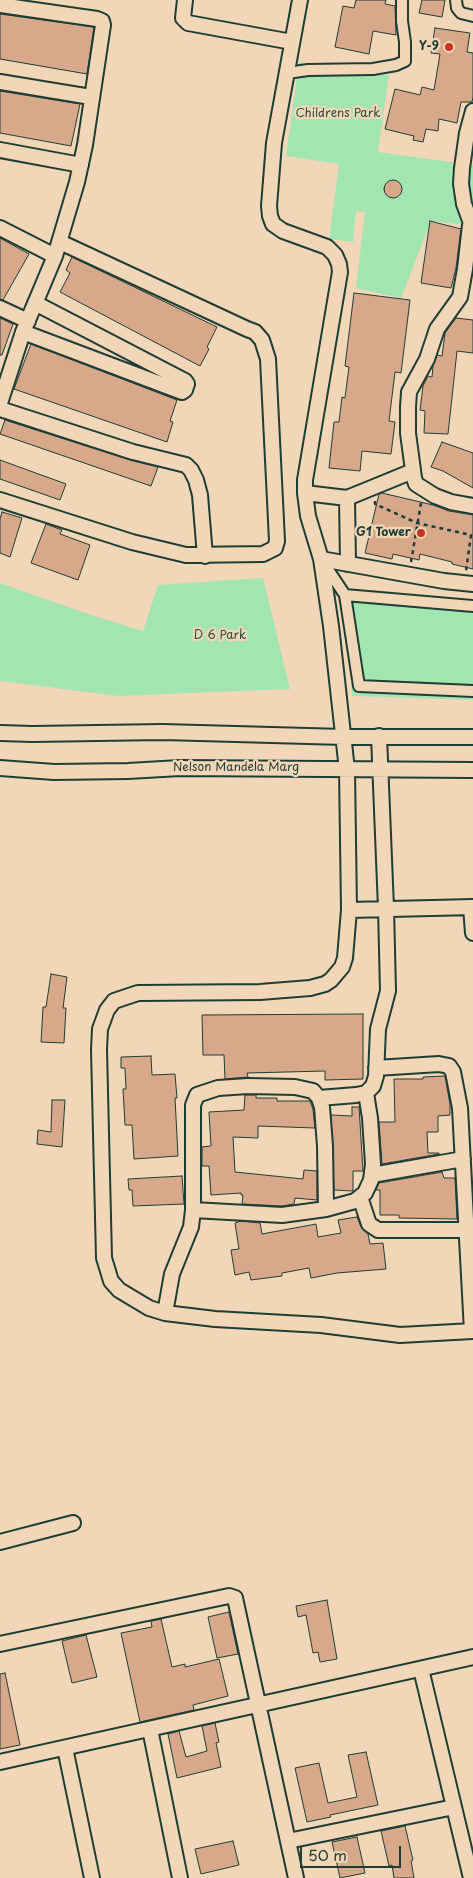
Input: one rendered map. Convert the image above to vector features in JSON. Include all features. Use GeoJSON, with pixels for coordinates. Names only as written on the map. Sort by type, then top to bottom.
{"type":"FeatureCollection","features":[{"type":"Feature","properties":{"kind":"street"},"geometry":{"type":"LineString","coordinates":[[185,0],[183,16],[186,22],[292,42]]}},
{"type":"Feature","properties":{"kind":"street"},"geometry":{"type":"LineString","coordinates":[[300,0],[274,143],[270,216],[277,228],[327,247],[335,255],[340,272],[305,480],[305,493],[308,516],[321,559],[339,686],[347,770],[349,910],[345,958],[337,975],[325,984],[310,988],[260,992],[138,994],[114,1002],[107,1010],[100,1029],[99,1057],[104,1258],[111,1281],[119,1290],[133,1300],[165,1313],[215,1319],[321,1325],[400,1335],[472,1331],[460,1108],[455,1081],[449,1066],[439,1064],[376,1068]]}},
{"type":"Feature","properties":{"kind":"street"},"geometry":{"type":"LineString","coordinates":[[287,73],[308,70],[373,69],[396,65],[405,61],[402,0]]}},
{"type":"Feature","properties":{"kind":"street"},"geometry":{"type":"LineString","coordinates":[[456,0],[457,8],[461,13],[473,16]]}},
{"type":"Feature","properties":{"kind":"street"},"geometry":{"type":"LineString","coordinates":[[0,5],[102,21],[103,30],[81,165],[60,242],[26,327],[0,404]]}},
{"type":"Feature","properties":{"kind":"street"},"geometry":{"type":"LineString","coordinates":[[0,82],[91,97]]}},
{"type":"Feature","properties":{"kind":"street"},"geometry":{"type":"LineString","coordinates":[[473,111],[467,133],[462,168],[461,184],[464,204],[472,222],[470,225],[460,297],[437,329],[427,359],[409,392],[408,425],[416,484],[423,490],[451,502],[473,506]]}},
{"type":"Feature","properties":{"kind":"street"},"geometry":{"type":"LineString","coordinates":[[0,150],[81,165]]}},
{"type":"Feature","properties":{"kind":"street"},"geometry":{"type":"LineString","coordinates":[[0,228],[55,256]]}},
{"type":"Feature","properties":{"kind":"street"},"geometry":{"type":"LineString","coordinates":[[1,502],[166,551],[186,555],[263,554],[275,548],[277,541],[268,358],[262,340],[255,332],[248,328],[60,242]]}},
{"type":"Feature","properties":{"kind":"street"},"geometry":{"type":"LineString","coordinates":[[0,308],[26,327],[182,392],[185,390],[186,381],[35,303]]}},
{"type":"Feature","properties":{"kind":"street"},"geometry":{"type":"LineString","coordinates":[[0,409],[132,452],[186,465],[196,480],[200,495],[205,556]]}},
{"type":"Feature","properties":{"kind":"street"},"geometry":{"type":"LineString","coordinates":[[305,493],[347,498],[413,470]]}},
{"type":"Feature","properties":{"kind":"street"},"geometry":{"type":"LineString","coordinates":[[347,498],[348,564]]}},
{"type":"Feature","properties":{"kind":"street"},"geometry":{"type":"LineString","coordinates":[[321,559],[444,581],[469,579]]}},
{"type":"Feature","properties":{"kind":"street"},"geometry":{"type":"LineString","coordinates":[[321,559],[345,595],[359,686],[473,691]]}},
{"type":"Feature","properties":{"kind":"street"},"geometry":{"type":"LineString","coordinates":[[345,595],[473,606]]}},
{"type":"Feature","properties":{"kind":"street"},"geometry":{"type":"LineString","coordinates":[[0,733],[163,732],[344,737],[473,737]]}},
{"type":"Feature","properties":{"kind":"street"},"geometry":{"type":"LineString","coordinates":[[319,1098],[356,1095],[366,1092],[373,1086],[376,1068],[378,1029],[388,991],[379,736]]}},
{"type":"Feature","properties":{"kind":"street","name":"Nelson Mandela Marg"},"geometry":{"type":"LineString","coordinates":[[0,768],[54,772],[180,768],[473,770]]}},
{"type":"Feature","properties":{"kind":"street"},"geometry":{"type":"LineString","coordinates":[[349,910],[472,907],[473,933]]}},
{"type":"Feature","properties":{"kind":"street"},"geometry":{"type":"LineString","coordinates":[[165,1313],[172,1274],[190,1226],[193,1210],[192,1117],[193,1105],[197,1095],[218,1088],[272,1086],[304,1088],[313,1091],[319,1098],[322,1107],[326,1209]]}},
{"type":"Feature","properties":{"kind":"street"},"geometry":{"type":"LineString","coordinates":[[193,1210],[282,1215],[348,1204],[360,1197],[365,1193],[372,1175],[373,1164],[366,1092]]}},
{"type":"Feature","properties":{"kind":"street"},"geometry":{"type":"LineString","coordinates":[[372,1175],[462,1159]]}},
{"type":"Feature","properties":{"kind":"street"},"geometry":{"type":"LineString","coordinates":[[360,1197],[369,1224],[378,1230],[467,1230]]}},
{"type":"Feature","properties":{"kind":"street"},"geometry":{"type":"LineString","coordinates":[[0,1542],[73,1523]]}},
{"type":"Feature","properties":{"kind":"street"},"geometry":{"type":"LineString","coordinates":[[0,1644],[232,1596],[235,1598],[296,1878]]}},
{"type":"Feature","properties":{"kind":"street"},"geometry":{"type":"LineString","coordinates":[[0,1762],[473,1657]]}},
{"type":"Feature","properties":{"kind":"street"},"geometry":{"type":"LineString","coordinates":[[421,1669],[471,1878]]}},
{"type":"Feature","properties":{"kind":"street"},"geometry":{"type":"LineString","coordinates":[[150,1729],[180,1878]]}},
{"type":"Feature","properties":{"kind":"street"},"geometry":{"type":"LineString","coordinates":[[65,1748],[92,1878]]}},
{"type":"Feature","properties":{"kind":"street"},"geometry":{"type":"LineString","coordinates":[[288,1841],[454,1807]]}},
{"type":"Feature","properties":{"kind":"path"},"geometry":{"type":"LineString","coordinates":[[378,485],[375,504],[418,523],[471,535],[469,579]]}},
{"type":"Feature","properties":{"kind":"path"},"geometry":{"type":"LineString","coordinates":[[410,565],[423,490]]}},
{"type":"Feature","properties":{"kind":"green space","name":"Childrens Park"},"geometry":{"type":"Polygon","coordinates":[[[299,62],[389,75],[378,152],[473,165],[473,226],[431,221],[401,298],[356,288],[365,212],[356,211],[353,242],[329,239],[339,164],[286,156],[299,62]]]}},
{"type":"Feature","properties":{"kind":"green space","name":"D 6 Park"},"geometry":{"type":"Polygon","coordinates":[[[263,578],[290,689],[118,696],[0,681],[0,583],[143,631],[158,585],[263,578]]]}},
{"type":"Feature","properties":{"kind":"green space"},"geometry":{"type":"Polygon","coordinates":[[[346,588],[473,601],[473,700],[352,696],[346,588]]]}},
{"type":"Feature","properties":{"kind":"building"},"geometry":{"type":"Polygon","coordinates":[[[356,0],[386,0],[385,4],[395,6],[396,35],[373,31],[369,54],[335,47],[343,6],[354,8],[356,0]]]}},
{"type":"Feature","properties":{"kind":"building"},"geometry":{"type":"Polygon","coordinates":[[[422,0],[445,0],[442,17],[419,13],[422,0]]]}},
{"type":"Feature","properties":{"kind":"building"},"geometry":{"type":"Polygon","coordinates":[[[0,14],[94,27],[87,74],[0,59],[0,14]]]}},
{"type":"Feature","properties":{"kind":"building"},"geometry":{"type":"Polygon","coordinates":[[[435,28],[470,33],[467,52],[473,53],[473,97],[472,102],[461,102],[457,123],[439,119],[438,131],[426,129],[423,142],[413,140],[414,136],[385,129],[395,89],[420,95],[422,87],[434,90],[440,54],[431,53],[435,28]]]}},
{"type":"Feature","properties":{"kind":"building"},"geometry":{"type":"Polygon","coordinates":[[[0,91],[80,104],[71,146],[0,133],[0,91]]]}},
{"type":"Feature","properties":{"kind":"building"},"geometry":{"type":"Polygon","coordinates":[[[389,180],[397,180],[402,185],[400,196],[389,198],[384,193],[384,185],[389,180]]]}},
{"type":"Feature","properties":{"kind":"building"},"geometry":{"type":"Polygon","coordinates":[[[430,221],[461,229],[456,268],[451,288],[421,283],[430,221]]]}},
{"type":"Feature","properties":{"kind":"building"},"geometry":{"type":"Polygon","coordinates":[[[0,238],[29,254],[3,300],[0,299],[0,238]]]}},
{"type":"Feature","properties":{"kind":"building"},"geometry":{"type":"Polygon","coordinates":[[[72,257],[217,327],[200,366],[60,292],[70,273],[66,270],[72,257]]]}},
{"type":"Feature","properties":{"kind":"building"},"geometry":{"type":"Polygon","coordinates":[[[354,293],[410,300],[401,373],[395,372],[389,421],[395,422],[391,454],[362,451],[360,471],[329,468],[334,422],[339,422],[342,397],[345,398],[349,367],[345,366],[354,293]]]}},
{"type":"Feature","properties":{"kind":"building"},"geometry":{"type":"Polygon","coordinates":[[[0,318],[13,324],[2,355],[0,355],[0,318]]]}},
{"type":"Feature","properties":{"kind":"building"},"geometry":{"type":"Polygon","coordinates":[[[456,318],[473,320],[473,353],[457,351],[448,434],[424,433],[425,411],[420,410],[423,386],[428,376],[432,377],[437,355],[442,356],[445,333],[456,318]]]}},
{"type":"Feature","properties":{"kind":"building"},"geometry":{"type":"Polygon","coordinates":[[[31,344],[177,400],[170,421],[173,422],[167,442],[14,389],[31,344]]]}},
{"type":"Feature","properties":{"kind":"building"},"geometry":{"type":"Polygon","coordinates":[[[5,420],[130,460],[158,467],[151,486],[0,434],[5,420]]]}},
{"type":"Feature","properties":{"kind":"building"},"geometry":{"type":"Polygon","coordinates":[[[442,442],[473,453],[473,488],[443,471],[431,467],[442,442]]]}},
{"type":"Feature","properties":{"kind":"building"},"geometry":{"type":"Polygon","coordinates":[[[0,460],[66,484],[60,500],[0,479],[0,460]]]}},
{"type":"Feature","properties":{"kind":"building","name":"G1 Tower"},"geometry":{"type":"Polygon","coordinates":[[[382,493],[433,505],[449,511],[473,515],[473,569],[420,554],[419,560],[393,554],[392,559],[365,553],[379,494],[382,493]]]}},
{"type":"Feature","properties":{"kind":"building"},"geometry":{"type":"Polygon","coordinates":[[[2,512],[22,518],[10,557],[0,553],[0,519],[2,512]]]}},
{"type":"Feature","properties":{"kind":"building"},"geometry":{"type":"Polygon","coordinates":[[[46,524],[62,530],[60,534],[90,545],[78,580],[31,563],[46,524]]]}},
{"type":"Feature","properties":{"kind":"building"},"geometry":{"type":"Polygon","coordinates":[[[51,974],[67,977],[63,1008],[66,1008],[64,1043],[41,1042],[43,1007],[46,1007],[51,974]]]}},
{"type":"Feature","properties":{"kind":"building"},"geometry":{"type":"Polygon","coordinates":[[[363,1014],[363,1079],[325,1080],[325,1071],[247,1073],[248,1077],[225,1079],[224,1055],[203,1055],[202,1015],[363,1014]]]}},
{"type":"Feature","properties":{"kind":"building"},"geometry":{"type":"Polygon","coordinates":[[[151,1056],[152,1075],[175,1074],[178,1156],[134,1159],[132,1125],[125,1125],[123,1089],[126,1089],[125,1068],[121,1068],[121,1057],[151,1056]]]}},
{"type":"Feature","properties":{"kind":"building"},"geometry":{"type":"Polygon","coordinates":[[[445,1076],[450,1115],[438,1116],[438,1132],[427,1132],[428,1153],[439,1154],[382,1164],[379,1122],[395,1122],[394,1079],[423,1079],[423,1077],[445,1076]]]}},
{"type":"Feature","properties":{"kind":"building"},"geometry":{"type":"Polygon","coordinates":[[[245,1095],[256,1095],[256,1098],[277,1098],[277,1101],[310,1101],[315,1128],[258,1126],[258,1138],[233,1137],[235,1172],[303,1179],[304,1170],[317,1171],[317,1200],[295,1198],[294,1204],[282,1206],[242,1204],[243,1195],[241,1193],[211,1195],[209,1166],[202,1166],[202,1147],[211,1146],[209,1112],[244,1110],[245,1095]]]}},
{"type":"Feature","properties":{"kind":"building"},"geometry":{"type":"Polygon","coordinates":[[[52,1100],[65,1100],[62,1147],[37,1144],[38,1130],[51,1132],[52,1100]]]}},
{"type":"Feature","properties":{"kind":"building"},"geometry":{"type":"Polygon","coordinates":[[[352,1107],[359,1107],[363,1171],[353,1171],[353,1191],[334,1190],[331,1115],[352,1116],[352,1107]]]}},
{"type":"Feature","properties":{"kind":"building"},"geometry":{"type":"Polygon","coordinates":[[[442,1172],[444,1178],[455,1178],[457,1219],[399,1218],[399,1215],[380,1215],[380,1190],[376,1190],[379,1183],[442,1172]]]}},
{"type":"Feature","properties":{"kind":"building"},"geometry":{"type":"Polygon","coordinates":[[[182,1176],[184,1204],[133,1206],[132,1190],[129,1190],[128,1179],[182,1176]]]}},
{"type":"Feature","properties":{"kind":"building"},"geometry":{"type":"Polygon","coordinates":[[[357,1217],[361,1227],[368,1234],[370,1244],[383,1243],[386,1269],[337,1273],[311,1278],[309,1268],[282,1273],[282,1276],[251,1280],[249,1272],[235,1275],[231,1250],[239,1249],[235,1223],[241,1221],[260,1223],[262,1234],[316,1224],[318,1237],[341,1233],[338,1220],[357,1217]]]}},
{"type":"Feature","properties":{"kind":"building"},"geometry":{"type":"Polygon","coordinates":[[[327,1600],[337,1659],[320,1662],[318,1652],[313,1653],[306,1615],[298,1617],[296,1606],[327,1600]]]}},
{"type":"Feature","properties":{"kind":"building"},"geometry":{"type":"Polygon","coordinates":[[[229,1612],[238,1654],[217,1658],[208,1617],[229,1612]]]}},
{"type":"Feature","properties":{"kind":"building"},"geometry":{"type":"Polygon","coordinates":[[[161,1619],[172,1667],[185,1664],[185,1667],[219,1659],[228,1696],[193,1705],[194,1710],[140,1722],[121,1633],[152,1627],[151,1621],[161,1619]]]}},
{"type":"Feature","properties":{"kind":"building"},"geometry":{"type":"Polygon","coordinates":[[[86,1635],[97,1677],[72,1683],[62,1641],[86,1635]]]}},
{"type":"Feature","properties":{"kind":"building"},"geometry":{"type":"Polygon","coordinates":[[[5,1673],[20,1745],[0,1749],[0,1674],[5,1673]]]}},
{"type":"Feature","properties":{"kind":"building"},"geometry":{"type":"Polygon","coordinates":[[[215,1723],[219,1742],[216,1743],[221,1767],[177,1778],[168,1734],[179,1731],[186,1757],[207,1751],[202,1726],[215,1723]]]}},
{"type":"Feature","properties":{"kind":"building"},"geometry":{"type":"Polygon","coordinates":[[[366,1752],[378,1805],[307,1822],[295,1768],[319,1763],[328,1803],[357,1797],[348,1755],[366,1752]]]}},
{"type":"Feature","properties":{"kind":"building"},"geometry":{"type":"Polygon","coordinates":[[[405,1826],[413,1860],[411,1861],[414,1878],[394,1878],[392,1865],[389,1866],[381,1831],[405,1826]]]}},
{"type":"Feature","properties":{"kind":"building"},"geometry":{"type":"Polygon","coordinates":[[[357,1837],[365,1873],[340,1878],[332,1842],[357,1837]]]}},
{"type":"Feature","properties":{"kind":"building"},"geometry":{"type":"Polygon","coordinates":[[[233,1841],[239,1865],[201,1874],[195,1849],[233,1841]]]}},
{"type":"Feature","properties":{"kind":"place","name":"Y-9"},"geometry":{"type":"Point","coordinates":[449,47]}},
{"type":"Feature","properties":{"kind":"place","name":"G1 Tower"},"geometry":{"type":"Point","coordinates":[421,533]}}]}
